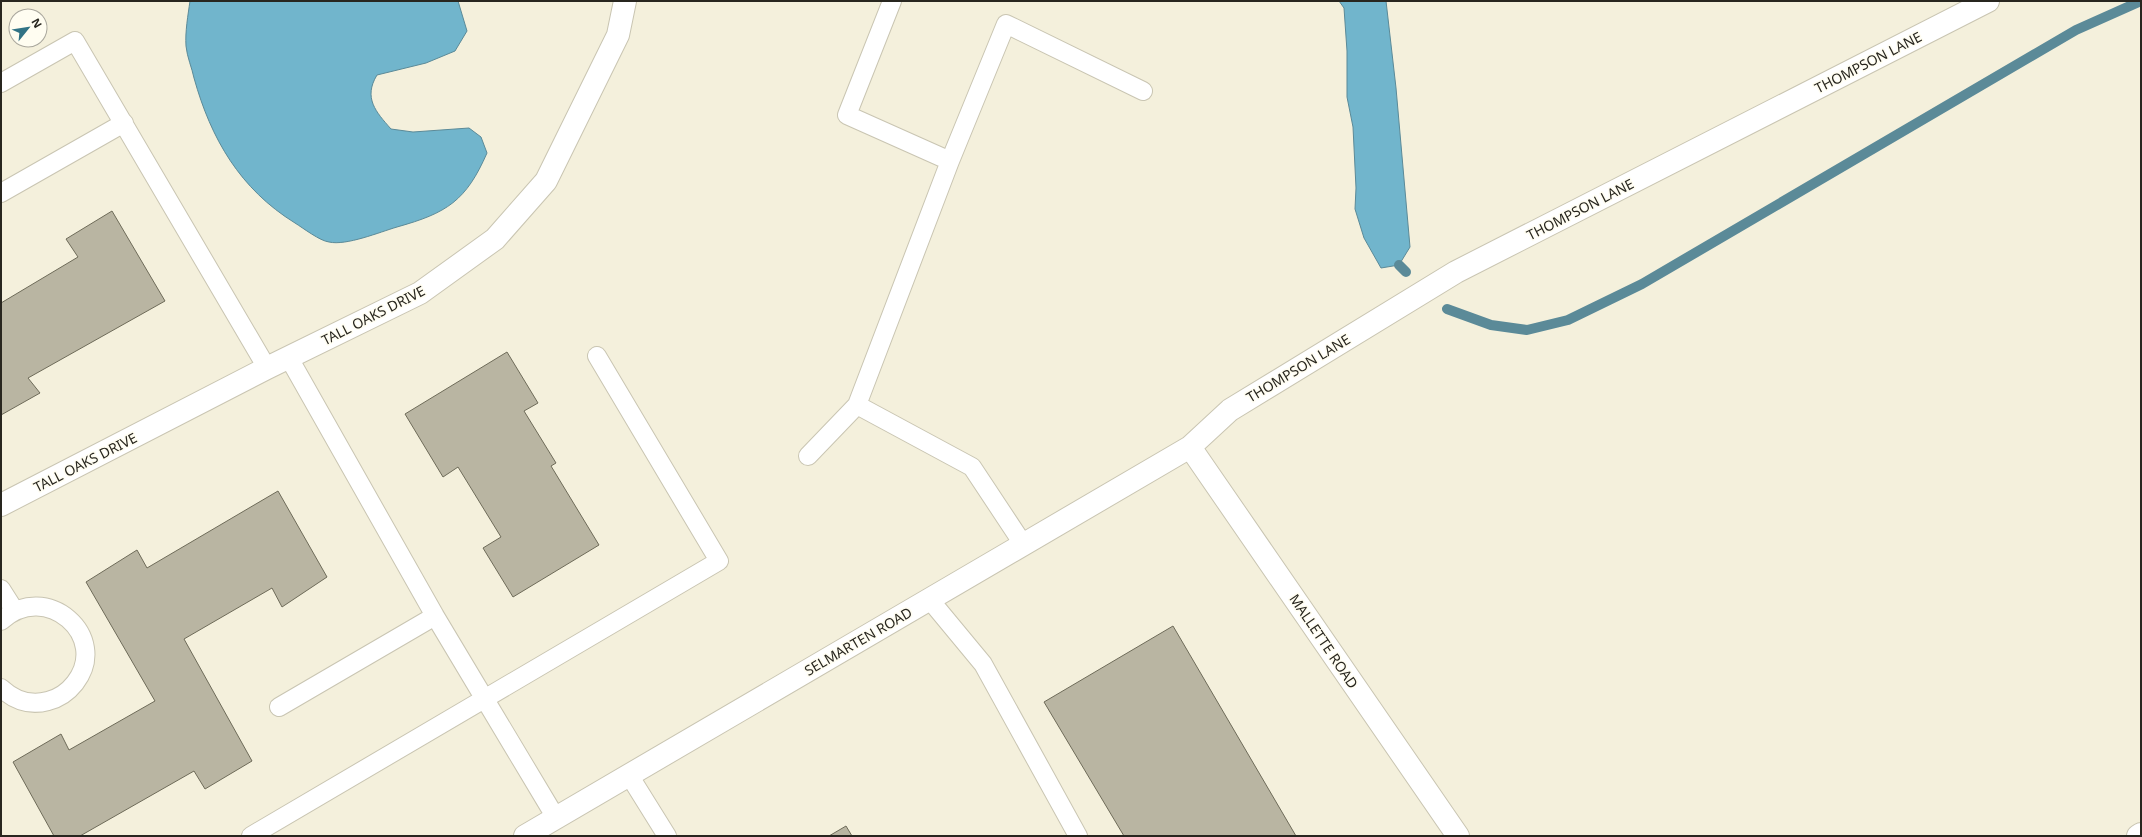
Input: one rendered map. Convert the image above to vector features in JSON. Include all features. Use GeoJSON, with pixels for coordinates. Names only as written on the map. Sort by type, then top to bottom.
{"type":"FeatureCollection","features":[{"type":"Feature","properties":{"kind":"street","name":"TALL OAKS DRIVE"},"geometry":{"type":"LineString","coordinates":[[1,506],[267,368],[420,293],[495,239],[546,181],[618,35],[625,1]]}},
{"type":"Feature","properties":{"kind":"street","name":"THOMPSON LANE"},"geometry":{"type":"LineString","coordinates":[[1190,447],[1230,410],[1456,272],[1988,1]]}},
{"type":"Feature","properties":{"kind":"street","name":"SELMARTEN ROAD"},"geometry":{"type":"LineString","coordinates":[[525,836],[1190,447]]}},
{"type":"Feature","properties":{"kind":"street","name":"MALLETTE ROAD"},"geometry":{"type":"LineString","coordinates":[[1190,447],[1458,836]]}},
{"type":"Feature","properties":{"kind":"lane"},"geometry":{"type":"LineString","coordinates":[[892,1],[847,115],[950,161]]}},
{"type":"Feature","properties":{"kind":"lane"},"geometry":{"type":"LineString","coordinates":[[808,456],[857,405],[950,161],[1006,24],[1143,91]]}},
{"type":"Feature","properties":{"kind":"lane"},"geometry":{"type":"LineString","coordinates":[[1,83],[75,41],[267,368]]}},
{"type":"Feature","properties":{"kind":"lane"},"geometry":{"type":"LineString","coordinates":[[1,193],[124,123]]}},
{"type":"Feature","properties":{"kind":"lane"},"geometry":{"type":"LineString","coordinates":[[251,836],[719,561],[597,356]]}},
{"type":"Feature","properties":{"kind":"lane"},"geometry":{"type":"LineString","coordinates":[[289,358],[435,616],[556,818]]}},
{"type":"Feature","properties":{"kind":"lane"},"geometry":{"type":"LineString","coordinates":[[857,405],[972,467],[1024,544]]}},
{"type":"Feature","properties":{"kind":"lane"},"geometry":{"type":"LineString","coordinates":[[1,589],[8,616],[23,607],[39,605],[55,609],[68,618],[79,630],[84,646],[84,662],[80,678],[70,690],[56,699],[40,703],[24,702],[10,696],[1,688]]}},
{"type":"Feature","properties":{"kind":"lane"},"geometry":{"type":"LineString","coordinates":[[930,600],[983,664],[1078,836]]}},
{"type":"Feature","properties":{"kind":"lane"},"geometry":{"type":"LineString","coordinates":[[279,707],[435,616]]}},
{"type":"Feature","properties":{"kind":"lane"},"geometry":{"type":"LineString","coordinates":[[629,775],[666,836]]}},
{"type":"Feature","properties":{"kind":"water"},"geometry":{"type":"Polygon","coordinates":[[[190,1],[458,1],[467,31],[455,51],[426,63],[377,75],[373,83],[371,98],[376,111],[391,129],[413,132],[469,128],[481,137],[487,153],[471,183],[453,203],[442,210],[414,222],[363,238],[336,243],[325,241],[307,231],[276,210],[258,195],[230,161],[219,142],[209,122],[201,100],[187,54],[186,35],[190,1]]]}},
{"type":"Feature","properties":{"kind":"water"},"geometry":{"type":"Polygon","coordinates":[[[1339,1],[1386,1],[1396,88],[1410,247],[1399,265],[1381,268],[1364,238],[1355,209],[1356,188],[1353,127],[1347,97],[1347,51],[1344,8],[1339,1]]]}},
{"type":"Feature","properties":{"kind":"building"},"geometry":{"type":"Polygon","coordinates":[[[112,211],[165,301],[28,378],[40,393],[1,415],[1,303],[78,257],[66,239],[112,211]]]}},
{"type":"Feature","properties":{"kind":"building"},"geometry":{"type":"Polygon","coordinates":[[[507,352],[538,403],[524,411],[556,463],[551,466],[599,545],[513,597],[483,548],[501,537],[458,467],[443,477],[405,414],[507,352]]]}},
{"type":"Feature","properties":{"kind":"building"},"geometry":{"type":"Polygon","coordinates":[[[278,491],[327,577],[282,607],[272,588],[184,639],[252,761],[205,789],[194,771],[80,836],[54,836],[13,762],[61,734],[69,750],[155,701],[86,582],[137,550],[147,568],[278,491]]]}},
{"type":"Feature","properties":{"kind":"building"},"geometry":{"type":"Polygon","coordinates":[[[1173,626],[1296,836],[1124,836],[1044,702],[1173,626]]]}},
{"type":"Feature","properties":{"kind":"building"},"geometry":{"type":"Polygon","coordinates":[[[846,826],[852,836],[829,836],[846,826]]]}},
{"type":"Feature","properties":{"kind":"waterway"},"geometry":{"type":"LineString","coordinates":[[1447,309],[1491,325],[1527,330],[1568,320],[1642,284],[2076,30],[2141,1]]}},
{"type":"Feature","properties":{"kind":"waterway"},"geometry":{"type":"LineString","coordinates":[[1399,265],[1406,272]]}}]}
